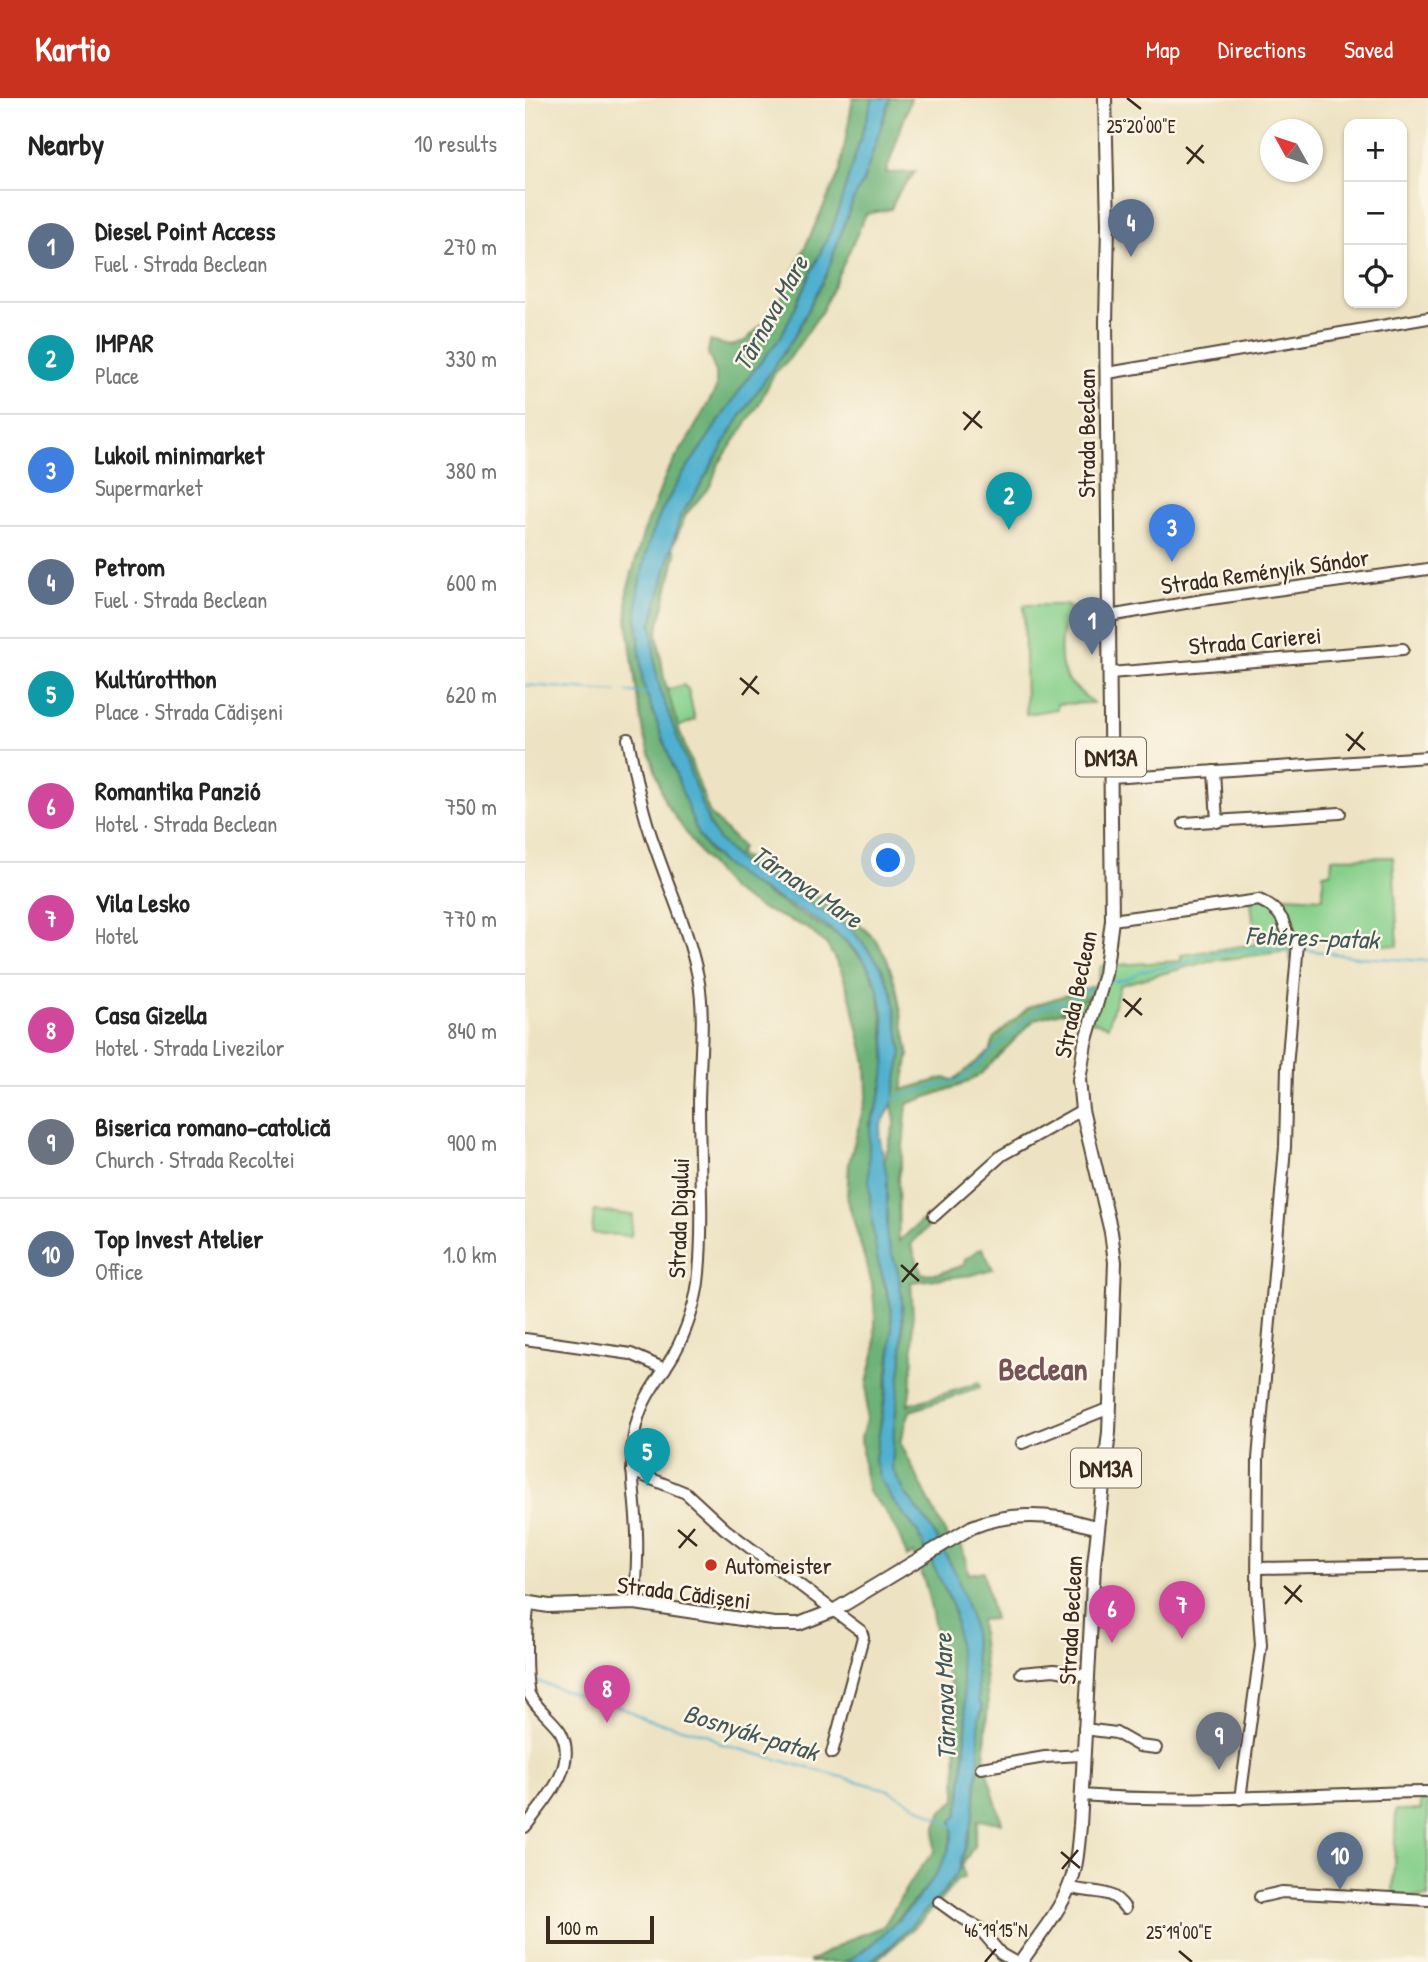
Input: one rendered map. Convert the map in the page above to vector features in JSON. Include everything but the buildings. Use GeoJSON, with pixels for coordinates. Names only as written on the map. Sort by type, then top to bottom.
{"type":"FeatureCollection","features":[{"type":"Feature","properties":{"kind":"main road","name":"Strada Beclean"},"geometry":{"type":"LineString","coordinates":[[1021,1962],[1069,1887],[1077,1855],[1097,1527],[1105,1478],[1110,1408],[1114,1251],[1082,1110],[1079,1080],[1081,1060],[1105,974],[1112,920],[1105,98]]}},
{"type":"Feature","properties":{"kind":"main road","name":"Strada Cădișeni"},"geometry":{"type":"LineString","coordinates":[[527,1602],[549,1606],[635,1603],[783,1625],[806,1623],[835,1610],[972,1527],[1008,1517],[1061,1518],[1097,1527]]}},
{"type":"Feature","properties":{"kind":"street"},"geometry":{"type":"LineString","coordinates":[[1108,373],[1428,318]]}},
{"type":"Feature","properties":{"kind":"street","name":"Strada Reményik Sándor"},"geometry":{"type":"LineString","coordinates":[[1109,616],[1203,600],[1428,569]]}},
{"type":"Feature","properties":{"kind":"street","name":"Strada Carierei"},"geometry":{"type":"LineString","coordinates":[[1110,673],[1403,649]]}},
{"type":"Feature","properties":{"kind":"street","name":"Strada Digului"},"geometry":{"type":"LineString","coordinates":[[628,739],[645,818],[678,907],[695,964],[701,1007],[699,1275],[696,1297],[682,1336],[638,1417],[632,1471],[637,1534],[635,1603]]}},
{"type":"Feature","properties":{"kind":"street"},"geometry":{"type":"LineString","coordinates":[[1111,778],[1428,757]]}},
{"type":"Feature","properties":{"kind":"street"},"geometry":{"type":"LineString","coordinates":[[1214,771],[1217,822]]}},
{"type":"Feature","properties":{"kind":"street"},"geometry":{"type":"LineString","coordinates":[[1184,823],[1340,813]]}},
{"type":"Feature","properties":{"kind":"street"},"geometry":{"type":"LineString","coordinates":[[1112,920],[1259,900],[1273,908],[1281,918],[1288,936],[1298,947],[1287,1067],[1285,1147],[1258,1450],[1261,1645],[1240,1799]]}},
{"type":"Feature","properties":{"kind":"street"},"geometry":{"type":"LineString","coordinates":[[934,1216],[1002,1154],[1082,1110]]}},
{"type":"Feature","properties":{"kind":"street"},"geometry":{"type":"LineString","coordinates":[[525,1339],[631,1354],[664,1369]]}},
{"type":"Feature","properties":{"kind":"street"},"geometry":{"type":"LineString","coordinates":[[1022,1443],[1110,1408]]}},
{"type":"Feature","properties":{"kind":"street","name":"Strada Cădișeni"},"geometry":{"type":"LineString","coordinates":[[632,1471],[686,1493],[725,1529],[835,1610]]}},
{"type":"Feature","properties":{"kind":"street"},"geometry":{"type":"LineString","coordinates":[[1258,1567],[1428,1565]]}},
{"type":"Feature","properties":{"kind":"street"},"geometry":{"type":"LineString","coordinates":[[525,1826],[557,1783],[565,1754],[559,1730],[527,1698],[527,1602]]}},
{"type":"Feature","properties":{"kind":"street"},"geometry":{"type":"LineString","coordinates":[[832,1753],[863,1637],[861,1632],[835,1610]]}},
{"type":"Feature","properties":{"kind":"street"},"geometry":{"type":"LineString","coordinates":[[1021,1673],[1053,1670],[1088,1676]]}},
{"type":"Feature","properties":{"kind":"street"},"geometry":{"type":"LineString","coordinates":[[1084,1729],[1117,1733],[1139,1746],[1156,1748]]}},
{"type":"Feature","properties":{"kind":"street"},"geometry":{"type":"LineString","coordinates":[[981,1768],[1045,1756],[1083,1755]]}},
{"type":"Feature","properties":{"kind":"street"},"geometry":{"type":"LineString","coordinates":[[1081,1795],[1240,1799],[1338,1793],[1428,1792]]}},
{"type":"Feature","properties":{"kind":"street"},"geometry":{"type":"LineString","coordinates":[[1069,1887],[1112,1895],[1119,1899],[1125,1909]]}},
{"type":"Feature","properties":{"kind":"street"},"geometry":{"type":"LineString","coordinates":[[1260,1897],[1282,1892],[1428,1900]]}},
{"type":"Feature","properties":{"kind":"street"},"geometry":{"type":"LineString","coordinates":[[939,1902],[978,1927],[1001,1954],[1016,1962]]}},
{"type":"Feature","properties":{"kind":"green space"},"geometry":{"type":"Polygon","coordinates":[[[853,98],[873,98],[835,221],[781,337],[751,374],[679,480],[661,512],[650,541],[638,589],[637,618],[643,684],[698,835],[710,853],[730,869],[766,894],[839,936],[865,962],[877,985],[883,1025],[886,1066],[879,1100],[870,1123],[877,1257],[891,1307],[893,1336],[875,1460],[891,1498],[917,1531],[954,1609],[967,1708],[961,1799],[940,1872],[882,1937],[845,1962],[809,1962],[851,1939],[884,1926],[908,1885],[934,1851],[935,1829],[942,1811],[956,1800],[957,1739],[953,1691],[942,1657],[929,1598],[914,1553],[907,1557],[898,1533],[883,1508],[868,1492],[864,1471],[861,1438],[866,1419],[867,1383],[875,1350],[875,1312],[872,1284],[847,1198],[849,1163],[867,1094],[866,1063],[852,1003],[841,970],[827,945],[806,927],[760,908],[731,890],[700,853],[665,802],[645,738],[638,702],[627,619],[627,591],[643,534],[667,472],[716,389],[716,373],[708,353],[710,341],[730,346],[745,341],[775,312],[840,171],[853,98]]]}},
{"type":"Feature","properties":{"kind":"green space"},"geometry":{"type":"Polygon","coordinates":[[[890,98],[911,98],[886,173],[915,172],[898,193],[891,209],[866,214],[822,311],[789,359],[774,374],[758,406],[718,465],[711,485],[686,514],[673,546],[676,554],[657,633],[664,678],[678,727],[710,814],[742,847],[738,855],[780,872],[808,891],[835,902],[875,939],[887,959],[896,986],[909,1055],[902,1090],[944,1078],[954,1080],[990,1051],[994,1038],[1029,1007],[1097,985],[1095,993],[1061,1012],[1035,1019],[980,1075],[961,1085],[907,1104],[898,1177],[899,1241],[927,1216],[932,1223],[911,1244],[922,1274],[940,1273],[964,1265],[965,1259],[982,1248],[993,1269],[972,1275],[911,1282],[913,1344],[908,1405],[979,1383],[980,1388],[910,1411],[900,1442],[951,1545],[961,1543],[969,1574],[983,1571],[994,1619],[980,1620],[988,1703],[984,1762],[1002,1823],[978,1820],[974,1846],[962,1866],[964,1878],[958,1879],[898,1943],[875,1962],[869,1962],[889,1947],[942,1894],[959,1870],[970,1830],[979,1760],[979,1717],[983,1710],[979,1702],[972,1623],[929,1525],[905,1493],[892,1468],[903,1326],[898,1272],[887,1239],[887,1177],[884,1162],[895,1121],[892,1104],[902,1053],[892,992],[880,965],[851,929],[767,876],[757,874],[741,863],[717,838],[709,824],[661,693],[655,667],[652,623],[680,516],[736,423],[794,337],[826,275],[853,200],[863,182],[890,98]]]}},
{"type":"Feature","properties":{"kind":"green space"},"geometry":{"type":"Polygon","coordinates":[[[1024,605],[1066,605],[1071,609],[1062,632],[1060,650],[1063,668],[1070,683],[1093,703],[1057,704],[1057,709],[1026,714],[1024,605]]]}},
{"type":"Feature","properties":{"kind":"green space"},"geometry":{"type":"Polygon","coordinates":[[[683,685],[688,689],[695,720],[678,727],[667,690],[683,685]]]}},
{"type":"Feature","properties":{"kind":"green space"},"geometry":{"type":"Polygon","coordinates":[[[1393,857],[1398,946],[1298,937],[1291,962],[1289,951],[1209,961],[1120,985],[1108,1026],[1061,1012],[1095,993],[1101,966],[1181,961],[1181,955],[1256,944],[1250,894],[1323,898],[1323,873],[1331,873],[1332,858],[1393,857]]]}},
{"type":"Feature","properties":{"kind":"green space"},"geometry":{"type":"Polygon","coordinates":[[[594,1211],[633,1215],[631,1236],[592,1233],[594,1211]]]}},
{"type":"Feature","properties":{"kind":"green space"},"geometry":{"type":"Polygon","coordinates":[[[1420,1801],[1428,1801],[1428,1897],[1393,1896],[1396,1810],[1421,1810],[1420,1801]]]}},
{"type":"Feature","properties":{"kind":"water"},"geometry":{"type":"Polygon","coordinates":[[[873,98],[890,98],[863,182],[853,200],[826,275],[794,337],[736,423],[680,516],[652,623],[655,667],[661,693],[709,824],[717,838],[741,863],[757,874],[767,876],[851,929],[880,965],[892,992],[902,1053],[892,1104],[879,1135],[887,1177],[887,1239],[898,1272],[902,1298],[902,1358],[892,1468],[905,1493],[929,1525],[956,1574],[972,1623],[979,1702],[983,1706],[979,1717],[979,1760],[973,1816],[959,1870],[942,1894],[889,1947],[869,1962],[845,1962],[897,1921],[916,1901],[945,1859],[952,1839],[952,1821],[957,1816],[961,1799],[967,1722],[954,1609],[917,1531],[880,1479],[875,1460],[892,1345],[890,1301],[877,1257],[869,1184],[869,1135],[883,1085],[885,1029],[873,975],[848,943],[805,913],[736,873],[715,856],[698,835],[643,684],[637,618],[638,589],[650,540],[661,512],[679,480],[751,374],[781,337],[835,221],[873,98]]]}},
{"type":"Feature","properties":{"kind":"waterway"},"geometry":{"type":"LineString","coordinates":[[525,685],[617,692]]}},
{"type":"Feature","properties":{"kind":"waterway"},"geometry":{"type":"LineString","coordinates":[[626,692],[646,693]]}},
{"type":"Feature","properties":{"kind":"waterway","name":"Fehéres-patak"},"geometry":{"type":"LineString","coordinates":[[1114,982],[1130,978],[1141,971],[1215,954],[1244,950],[1292,949]]}},
{"type":"Feature","properties":{"kind":"waterway","name":"Fehéres-patak"},"geometry":{"type":"LineString","coordinates":[[1301,949],[1357,957],[1428,961]]}},
{"type":"Feature","properties":{"kind":"waterway","name":"Fehéres-patak"},"geometry":{"type":"LineString","coordinates":[[892,1099],[962,1079],[1041,1007],[1067,1002],[1081,992],[1095,987]]}},
{"type":"Feature","properties":{"kind":"waterway","name":"Bosnyák-patak"},"geometry":{"type":"LineString","coordinates":[[533,1680],[619,1706],[645,1719],[707,1734],[721,1744],[889,1790],[954,1827]]}},
{"type":"Feature","properties":{"kind":"place","name":"Petrom"},"geometry":{"type":"Point","coordinates":[1131,257]}},
{"type":"Feature","properties":{"kind":"place","name":"IMPAR"},"geometry":{"type":"Point","coordinates":[1009,530]}},
{"type":"Feature","properties":{"kind":"place","name":"Lukoil minimarket"},"geometry":{"type":"Point","coordinates":[1172,562]}},
{"type":"Feature","properties":{"kind":"place","name":"Diesel Point Access"},"geometry":{"type":"Point","coordinates":[1092,655]}},
{"type":"Feature","properties":{"kind":"place","name":"Kultúrotthon"},"geometry":{"type":"Point","coordinates":[647,1486]}},
{"type":"Feature","properties":{"kind":"place","name":"Automeister"},"geometry":{"type":"Point","coordinates":[711,1565]}},
{"type":"Feature","properties":{"kind":"place","name":"Vila Lesko"},"geometry":{"type":"Point","coordinates":[1182,1639]}},
{"type":"Feature","properties":{"kind":"place","name":"Romantika Panzió"},"geometry":{"type":"Point","coordinates":[1112,1643]}},
{"type":"Feature","properties":{"kind":"place","name":"Casa Gizella"},"geometry":{"type":"Point","coordinates":[607,1723]}},
{"type":"Feature","properties":{"kind":"place","name":"Biserica romano-catolică"},"geometry":{"type":"Point","coordinates":[1219,1770]}},
{"type":"Feature","properties":{"kind":"place","name":"Top Invest Atelier"},"geometry":{"type":"Point","coordinates":[1340,1890]}},
{"type":"Feature","properties":{"kind":"district","name":"Beclean"},"geometry":{"type":"Point","coordinates":[1043,1368]}},
{"type":"Feature","properties":{"kind":"water label","name":"Târnava Mare"},"geometry":{"type":"Point","coordinates":[770,313]}},
{"type":"Feature","properties":{"kind":"water label","name":"Târnava Mare"},"geometry":{"type":"Point","coordinates":[807,886]}},
{"type":"Feature","properties":{"kind":"water label","name":"Târnava Mare"},"geometry":{"type":"Point","coordinates":[944,1697]}}]}
